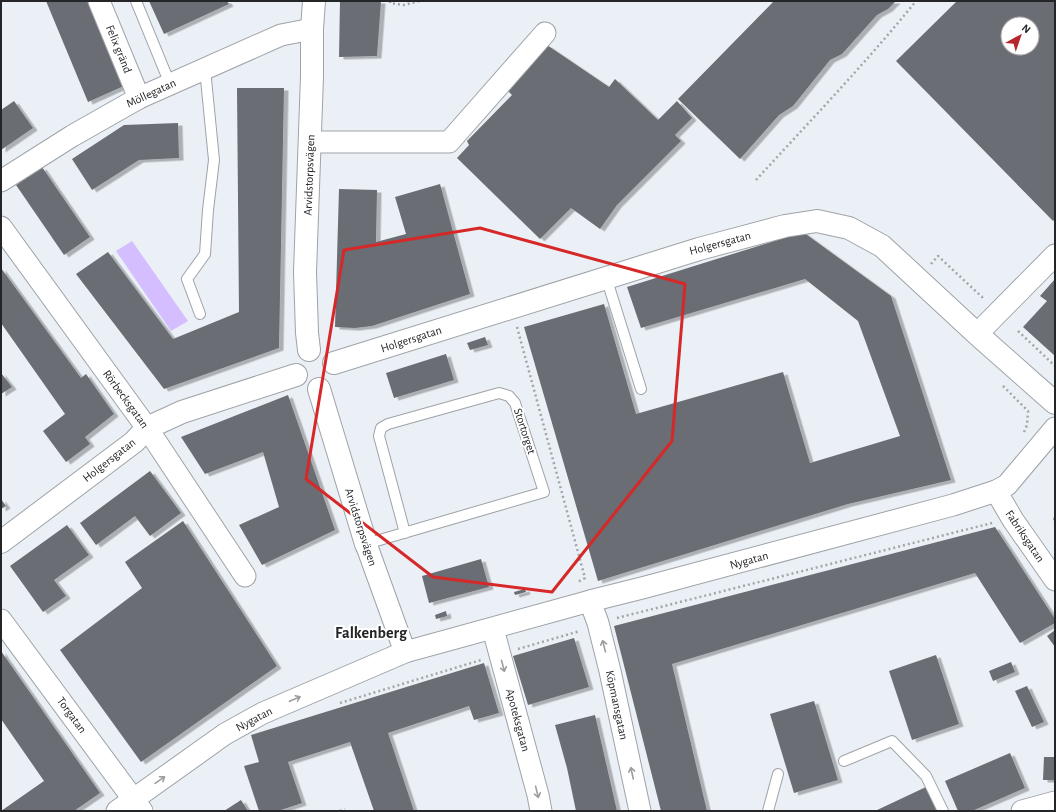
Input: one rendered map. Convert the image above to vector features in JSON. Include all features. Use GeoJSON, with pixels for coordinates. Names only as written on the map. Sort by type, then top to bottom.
{"type":"FeatureCollection","features":[{"type":"Feature","properties":{"kind":"main road","name":"Arvidstorpsvägen"},"geometry":{"type":"LineString","coordinates":[[309,350],[305,272],[314,1]]}},
{"type":"Feature","properties":{"kind":"main road","name":"Holgersgatan"},"geometry":{"type":"LineString","coordinates":[[334,363],[541,299],[606,277],[714,245],[785,226],[817,221],[849,228],[882,246],[977,334],[1055,403]]}},
{"type":"Feature","properties":{"kind":"main road"},"geometry":{"type":"LineString","coordinates":[[319,349],[324,351],[330,355],[334,363],[335,372],[332,380],[326,386],[318,389],[304,386],[296,375],[295,369],[297,359],[301,354],[309,350],[319,349]]}},
{"type":"Feature","properties":{"kind":"main road","name":"Holgersgatan"},"geometry":{"type":"LineString","coordinates":[[1,542],[134,442],[147,428],[182,412],[296,375]]}},
{"type":"Feature","properties":{"kind":"main road","name":"Arvidstorpsvägen"},"geometry":{"type":"LineString","coordinates":[[318,389],[366,544]]}},
{"type":"Feature","properties":{"kind":"street","name":"Felix gränd"},"geometry":{"type":"LineString","coordinates":[[100,1],[139,98]]}},
{"type":"Feature","properties":{"kind":"street","name":"Möllegatan"},"geometry":{"type":"LineString","coordinates":[[1,181],[72,136],[139,98],[281,35],[312,28]]}},
{"type":"Feature","properties":{"kind":"street"},"geometry":{"type":"LineString","coordinates":[[310,142],[449,142],[545,33]]}},
{"type":"Feature","properties":{"kind":"street","name":"Rörbecksgatan"},"geometry":{"type":"LineString","coordinates":[[1,227],[147,428],[245,576]]}},
{"type":"Feature","properties":{"kind":"street"},"geometry":{"type":"LineString","coordinates":[[977,334],[1055,255]]}},
{"type":"Feature","properties":{"kind":"street","name":"Nygatan"},"geometry":{"type":"LineString","coordinates":[[131,807],[225,734],[263,713],[411,650],[923,513],[996,491],[1006,485],[1055,428]]}},
{"type":"Feature","properties":{"kind":"street","name":"Fabriksgatan"},"geometry":{"type":"LineString","coordinates":[[996,491],[1013,520],[1055,580]]}},
{"type":"Feature","properties":{"kind":"street","name":"Arvidstorpsvägen"},"geometry":{"type":"LineString","coordinates":[[366,544],[411,650]]}},
{"type":"Feature","properties":{"kind":"street","name":"Köpmansgatan"},"geometry":{"type":"LineString","coordinates":[[590,601],[598,623],[610,671],[640,811]]}},
{"type":"Feature","properties":{"kind":"street","name":"Torgatan"},"geometry":{"type":"LineString","coordinates":[[1,620],[131,807]]}},
{"type":"Feature","properties":{"kind":"street","name":"Apoteksgatan"},"geometry":{"type":"LineString","coordinates":[[493,629],[541,811]]}},
{"type":"Feature","properties":{"kind":"street"},"geometry":{"type":"LineString","coordinates":[[1022,811],[1055,802]]}},
{"type":"Feature","properties":{"kind":"lane"},"geometry":{"type":"LineString","coordinates":[[136,1],[170,84]]}},
{"type":"Feature","properties":{"kind":"lane"},"geometry":{"type":"LineString","coordinates":[[200,314],[187,279],[206,254],[208,210],[214,160],[205,69]]}},
{"type":"Feature","properties":{"kind":"lane"},"geometry":{"type":"LineString","coordinates":[[606,277],[641,389]]}},
{"type":"Feature","properties":{"kind":"lane","name":"Stortorget"},"geometry":{"type":"LineString","coordinates":[[366,544],[405,533],[544,492],[515,403],[509,396],[499,394],[388,424],[381,428],[379,436],[405,533]]}},
{"type":"Feature","properties":{"kind":"lane"},"geometry":{"type":"LineString","coordinates":[[844,761],[892,742],[926,776],[943,811]]}},
{"type":"Feature","properties":{"kind":"lane"},"geometry":{"type":"LineString","coordinates":[[768,811],[778,774]]}},
{"type":"Feature","properties":{"kind":"path"},"geometry":{"type":"LineString","coordinates":[[390,1],[390,3],[404,5],[420,1]]}},
{"type":"Feature","properties":{"kind":"path"},"geometry":{"type":"LineString","coordinates":[[756,180],[849,79],[916,1]]}},
{"type":"Feature","properties":{"kind":"path"},"geometry":{"type":"LineString","coordinates":[[938,256],[982,297]]}},
{"type":"Feature","properties":{"kind":"path"},"geometry":{"type":"LineString","coordinates":[[516,324],[585,578],[576,584]]}},
{"type":"Feature","properties":{"kind":"path"},"geometry":{"type":"LineString","coordinates":[[1018,331],[1055,366]]}},
{"type":"Feature","properties":{"kind":"path"},"geometry":{"type":"LineString","coordinates":[[1000,384],[1028,411],[1027,426],[1024,432]]}},
{"type":"Feature","properties":{"kind":"path"},"geometry":{"type":"LineString","coordinates":[[334,705],[589,628],[598,623],[995,522]]}},
{"type":"Feature","properties":{"kind":"path"},"geometry":{"type":"LineString","coordinates":[[340,811],[345,809]]}},
{"type":"Feature","properties":{"kind":"highlighted area"},"geometry":{"type":"Polygon","coordinates":[[[480,228],[685,284],[672,441],[552,592],[433,577],[306,479],[344,250],[480,228]]]}},
{"type":"Feature","properties":{"kind":"shaded area"},"geometry":{"type":"Polygon","coordinates":[[[132,241],[188,321],[171,331],[116,251],[132,241]]]}},
{"type":"Feature","properties":{"kind":"building"},"geometry":{"type":"Polygon","coordinates":[[[46,1],[91,1],[126,85],[88,102],[46,1]]]}},
{"type":"Feature","properties":{"kind":"building"},"geometry":{"type":"Polygon","coordinates":[[[149,1],[227,1],[229,4],[164,34],[149,1]]]}},
{"type":"Feature","properties":{"kind":"building"},"geometry":{"type":"Polygon","coordinates":[[[340,1],[381,1],[377,56],[339,57],[340,1]]]}},
{"type":"Feature","properties":{"kind":"building"},"geometry":{"type":"Polygon","coordinates":[[[774,1],[896,1],[888,9],[877,15],[842,54],[830,60],[793,106],[779,115],[740,159],[678,99],[774,1]]]}},
{"type":"Feature","properties":{"kind":"building"},"geometry":{"type":"Polygon","coordinates":[[[957,1],[1053,1],[1055,3],[1055,219],[1053,221],[896,61],[957,1]]]}},
{"type":"Feature","properties":{"kind":"building"},"geometry":{"type":"Polygon","coordinates":[[[547,45],[609,87],[615,79],[658,120],[677,101],[692,118],[675,135],[681,141],[617,205],[600,229],[571,208],[540,239],[457,158],[469,145],[467,141],[512,95],[505,88],[547,45]]]}},
{"type":"Feature","properties":{"kind":"building"},"geometry":{"type":"Polygon","coordinates":[[[237,88],[284,88],[279,348],[164,389],[76,274],[108,252],[173,339],[239,312],[237,88]]]}},
{"type":"Feature","properties":{"kind":"building"},"geometry":{"type":"Polygon","coordinates":[[[14,101],[33,128],[1,150],[1,110],[14,101]]]}},
{"type":"Feature","properties":{"kind":"building"},"geometry":{"type":"Polygon","coordinates":[[[178,123],[179,158],[139,160],[92,190],[72,159],[124,125],[178,123]]]}},
{"type":"Feature","properties":{"kind":"building"},"geometry":{"type":"Polygon","coordinates":[[[42,167],[90,237],[64,255],[16,185],[42,167]]]}},
{"type":"Feature","properties":{"kind":"building"},"geometry":{"type":"Polygon","coordinates":[[[440,184],[470,294],[372,326],[355,328],[335,327],[339,189],[377,190],[376,242],[406,234],[395,197],[440,184]]]}},
{"type":"Feature","properties":{"kind":"building"},"geometry":{"type":"Polygon","coordinates":[[[803,232],[891,296],[951,480],[848,504],[598,581],[524,327],[604,304],[636,414],[783,372],[810,463],[900,436],[858,321],[805,279],[641,328],[627,287],[803,232]]]}},
{"type":"Feature","properties":{"kind":"building"},"geometry":{"type":"Polygon","coordinates":[[[1,268],[81,378],[86,374],[114,414],[85,437],[90,444],[66,462],[43,431],[65,414],[1,323],[1,268]]]}},
{"type":"Feature","properties":{"kind":"building"},"geometry":{"type":"Polygon","coordinates":[[[1055,279],[1055,356],[1023,327],[1047,301],[1040,296],[1055,279]]]}},
{"type":"Feature","properties":{"kind":"building"},"geometry":{"type":"Polygon","coordinates":[[[485,337],[488,345],[470,350],[467,343],[485,337]]]}},
{"type":"Feature","properties":{"kind":"building"},"geometry":{"type":"Polygon","coordinates":[[[446,354],[454,380],[394,398],[386,373],[446,354]]]}},
{"type":"Feature","properties":{"kind":"building"},"geometry":{"type":"Polygon","coordinates":[[[1,373],[12,387],[1,394],[1,373]]]}},
{"type":"Feature","properties":{"kind":"building"},"geometry":{"type":"Polygon","coordinates":[[[288,395],[335,530],[262,565],[239,525],[279,507],[263,452],[205,474],[181,437],[288,395]]]}},
{"type":"Feature","properties":{"kind":"building"},"geometry":{"type":"Polygon","coordinates":[[[150,471],[181,513],[150,536],[135,516],[96,545],[80,523],[150,471]]]}},
{"type":"Feature","properties":{"kind":"building"},"geometry":{"type":"Polygon","coordinates":[[[1,499],[6,506],[1,509],[1,499]]]}},
{"type":"Feature","properties":{"kind":"building"},"geometry":{"type":"Polygon","coordinates":[[[183,521],[277,666],[141,762],[60,650],[142,588],[125,562],[183,521]]]}},
{"type":"Feature","properties":{"kind":"building"},"geometry":{"type":"Polygon","coordinates":[[[67,525],[89,555],[54,580],[66,596],[43,612],[10,566],[67,525]]]}},
{"type":"Feature","properties":{"kind":"building"},"geometry":{"type":"Polygon","coordinates":[[[995,527],[1055,619],[1055,623],[1020,643],[975,573],[672,664],[707,811],[661,811],[614,626],[995,527]]]}},
{"type":"Feature","properties":{"kind":"building"},"geometry":{"type":"Polygon","coordinates":[[[481,559],[489,587],[429,603],[422,576],[481,559]]]}},
{"type":"Feature","properties":{"kind":"building"},"geometry":{"type":"Polygon","coordinates":[[[525,589],[526,592],[515,595],[514,592],[525,589]]]}},
{"type":"Feature","properties":{"kind":"building"},"geometry":{"type":"Polygon","coordinates":[[[446,611],[447,616],[436,619],[435,615],[446,611]]]}},
{"type":"Feature","properties":{"kind":"building"},"geometry":{"type":"Polygon","coordinates":[[[1055,630],[1055,647],[1047,636],[1055,630]]]}},
{"type":"Feature","properties":{"kind":"building"},"geometry":{"type":"Polygon","coordinates":[[[574,638],[589,687],[528,705],[513,656],[574,638]]]}},
{"type":"Feature","properties":{"kind":"building"},"geometry":{"type":"Polygon","coordinates":[[[1,651],[100,793],[74,811],[1,811],[44,781],[1,719],[1,651]]]}},
{"type":"Feature","properties":{"kind":"building"},"geometry":{"type":"Polygon","coordinates":[[[936,655],[959,724],[912,740],[889,671],[936,655]]]}},
{"type":"Feature","properties":{"kind":"building"},"geometry":{"type":"Polygon","coordinates":[[[1011,662],[1015,672],[993,681],[989,671],[1011,662]]]}},
{"type":"Feature","properties":{"kind":"building"},"geometry":{"type":"Polygon","coordinates":[[[484,663],[499,713],[474,720],[469,706],[388,733],[414,811],[374,811],[350,742],[288,762],[302,803],[278,811],[259,811],[244,766],[259,762],[251,735],[484,663]]]}},
{"type":"Feature","properties":{"kind":"building"},"geometry":{"type":"Polygon","coordinates":[[[1027,686],[1044,722],[1032,727],[1015,691],[1027,686]]]}},
{"type":"Feature","properties":{"kind":"building"},"geometry":{"type":"Polygon","coordinates":[[[814,701],[838,780],[794,793],[770,714],[814,701]]]}},
{"type":"Feature","properties":{"kind":"building"},"geometry":{"type":"Polygon","coordinates":[[[595,715],[617,811],[576,811],[567,768],[555,725],[595,715]]]}},
{"type":"Feature","properties":{"kind":"building"},"geometry":{"type":"Polygon","coordinates":[[[1010,753],[1025,788],[972,811],[958,811],[945,781],[1010,753]]]}},
{"type":"Feature","properties":{"kind":"building"},"geometry":{"type":"Polygon","coordinates":[[[1044,757],[1055,757],[1055,780],[1043,780],[1044,757]]]}},
{"type":"Feature","properties":{"kind":"building"},"geometry":{"type":"Polygon","coordinates":[[[926,787],[938,811],[875,811],[926,787]]]}},
{"type":"Feature","properties":{"kind":"building"},"geometry":{"type":"Polygon","coordinates":[[[241,800],[248,811],[224,811],[241,800]]]}},
{"type":"Feature","properties":{"kind":"district","name":"Falkenberg"},"geometry":{"type":"Point","coordinates":[371,632]}}]}
